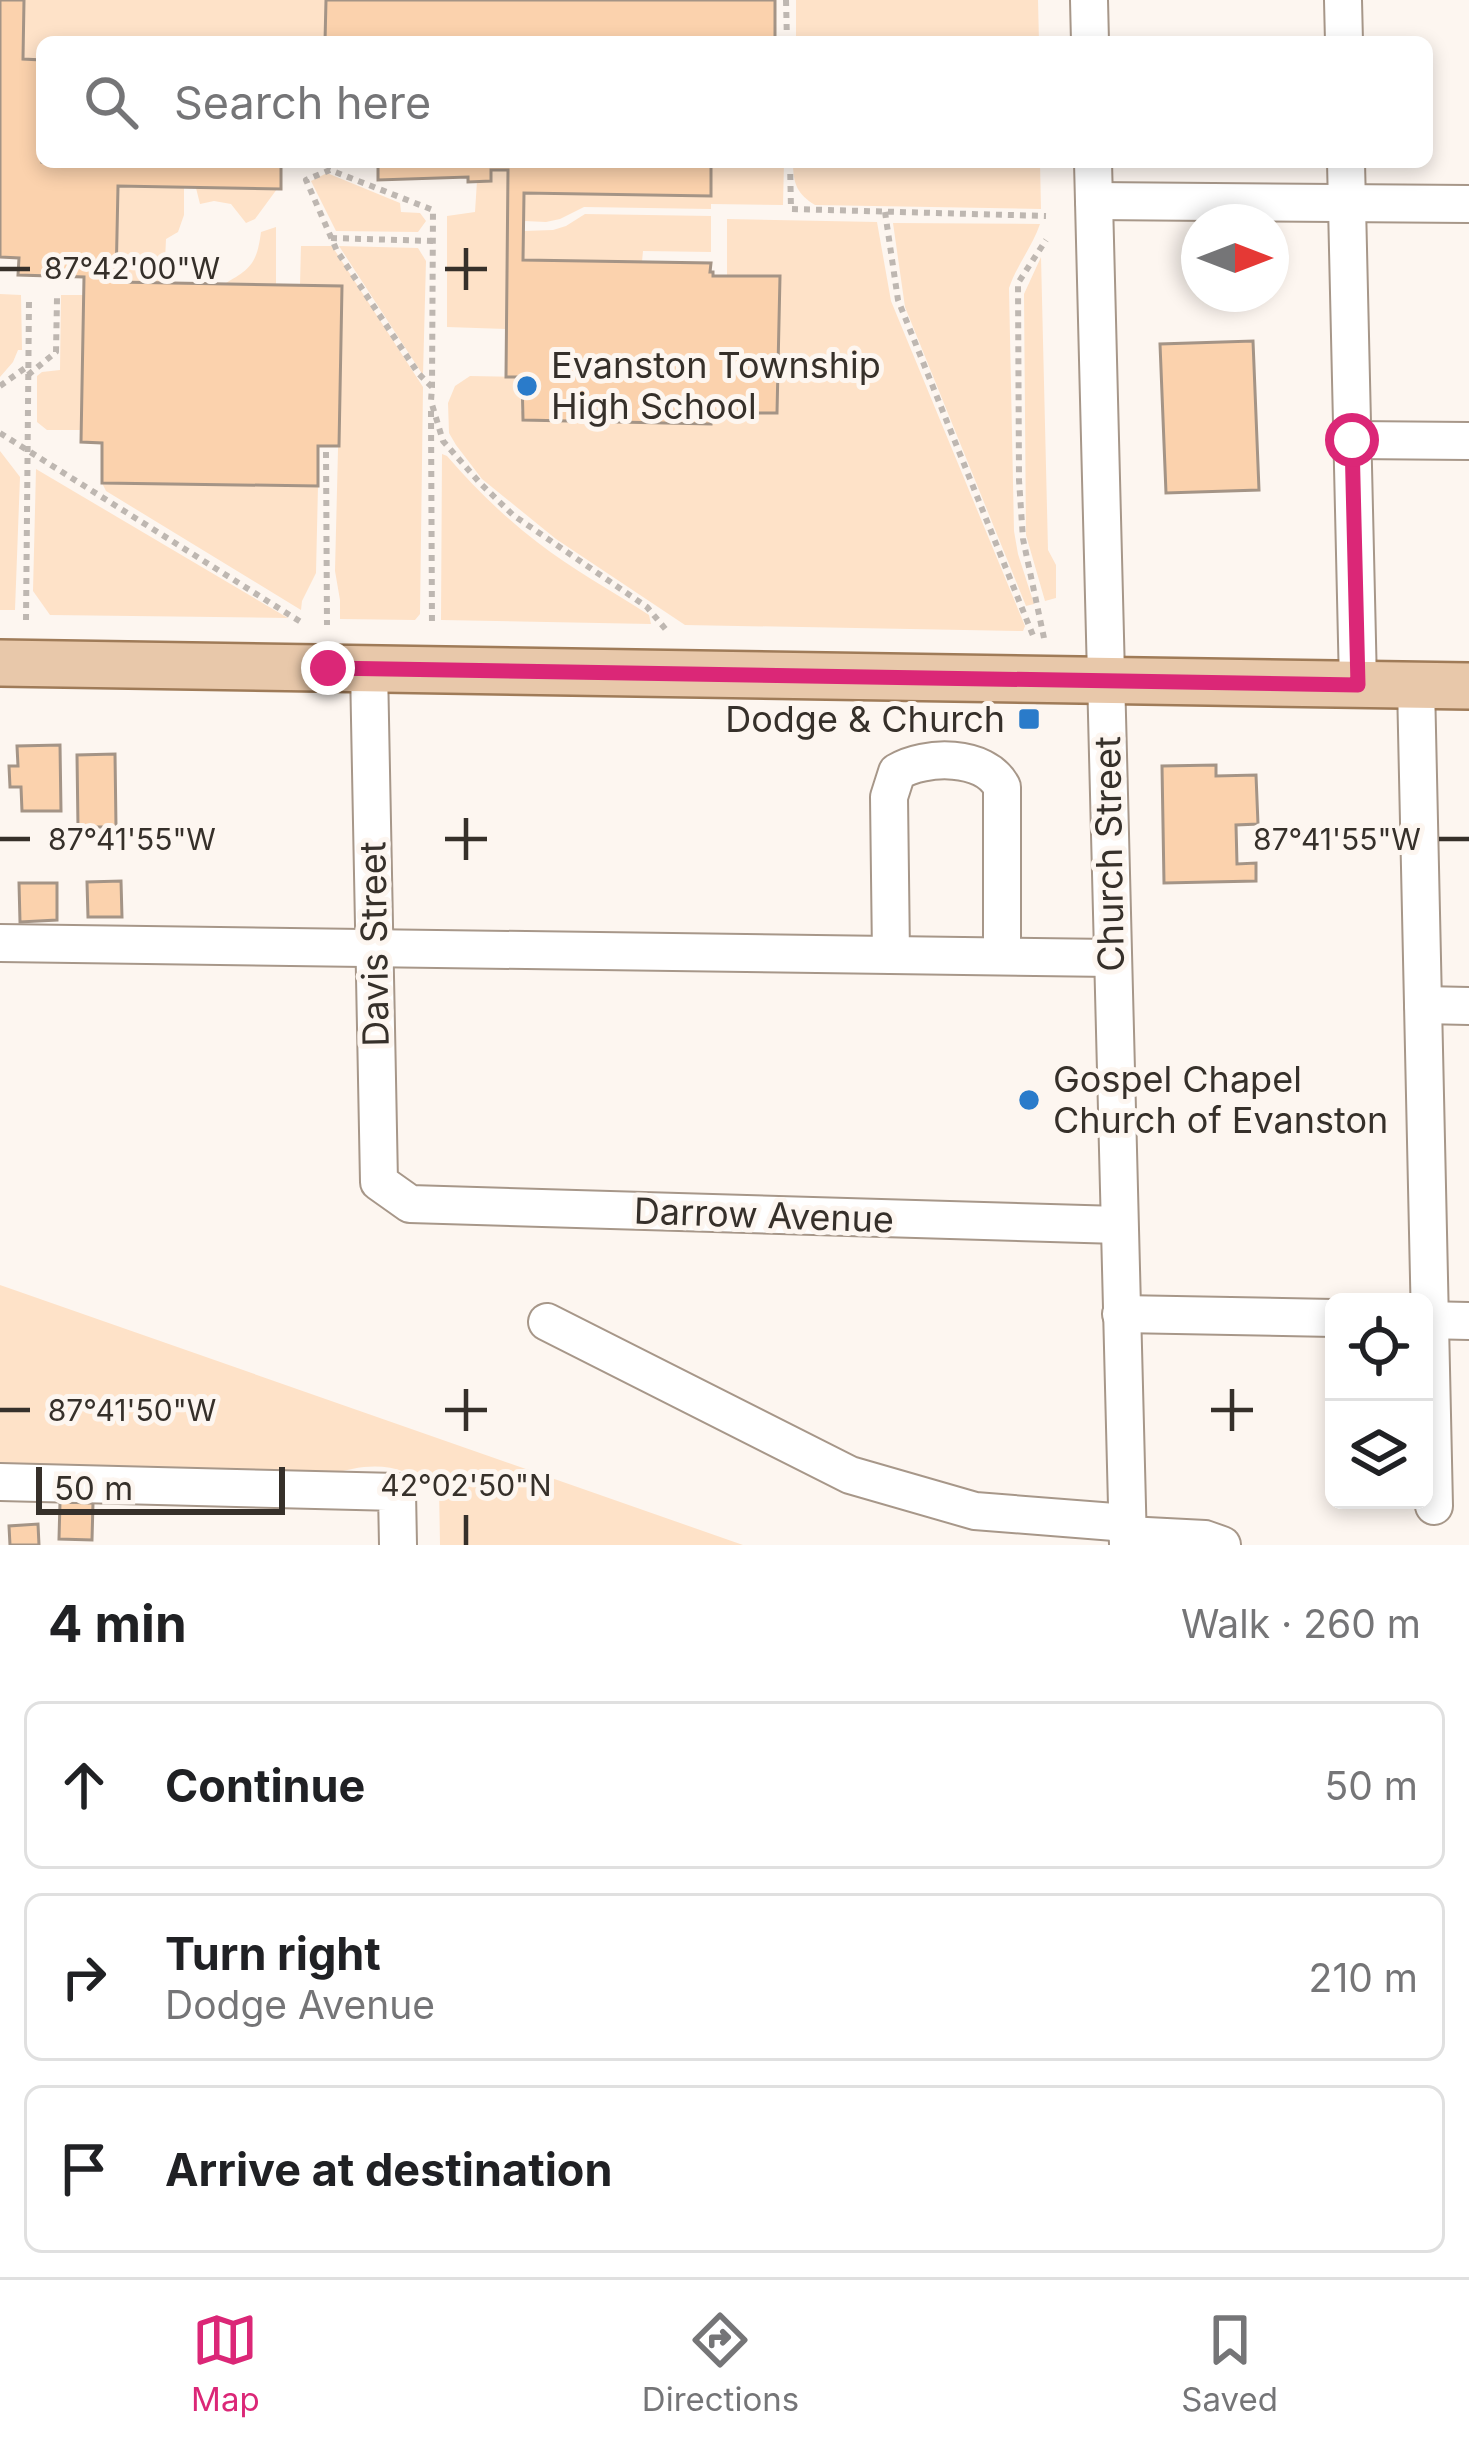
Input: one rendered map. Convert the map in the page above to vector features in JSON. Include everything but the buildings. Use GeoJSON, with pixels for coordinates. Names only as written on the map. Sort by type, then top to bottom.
{"type":"FeatureCollection","features":[{"type":"Feature","properties":{"kind":"main road"},"geometry":{"type":"LineString","coordinates":[[0,663],[1469,686]]}},
{"type":"Feature","properties":{"kind":"street"},"geometry":{"type":"LineString","coordinates":[[1089,0],[1090,36]]}},
{"type":"Feature","properties":{"kind":"street"},"geometry":{"type":"LineString","coordinates":[[1342,0],[1343,36]]}},
{"type":"Feature","properties":{"kind":"street","name":"Church Street"},"geometry":{"type":"LineString","coordinates":[[1093,168],[1127,1534]]}},
{"type":"Feature","properties":{"kind":"street"},"geometry":{"type":"LineString","coordinates":[[1346,168],[1358,685]]}},
{"type":"Feature","properties":{"kind":"street"},"geometry":{"type":"LineString","coordinates":[[1094,201],[1469,204]]}},
{"type":"Feature","properties":{"kind":"street"},"geometry":{"type":"LineString","coordinates":[[1352,440],[1469,441]]}},
{"type":"Feature","properties":{"kind":"street","name":"Davis Street"},"geometry":{"type":"LineString","coordinates":[[369,668],[379,1182],[410,1204]]}},
{"type":"Feature","properties":{"kind":"street"},"geometry":{"type":"LineString","coordinates":[[1416,685],[1427,1293]]}},
{"type":"Feature","properties":{"kind":"street"},"geometry":{"type":"LineString","coordinates":[[892,955],[889,797],[897,772],[908,765],[956,761],[987,770],[1002,787],[1002,956]]}},
{"type":"Feature","properties":{"kind":"street"},"geometry":{"type":"LineString","coordinates":[[0,943],[1112,958]]}},
{"type":"Feature","properties":{"kind":"street"},"geometry":{"type":"LineString","coordinates":[[1423,1005],[1469,1006]]}},
{"type":"Feature","properties":{"kind":"street","name":"Darrow Avenue"},"geometry":{"type":"LineString","coordinates":[[410,1204],[1119,1225]]}},
{"type":"Feature","properties":{"kind":"street"},"geometry":{"type":"LineString","coordinates":[[1121,1314],[1325,1318]]}},
{"type":"Feature","properties":{"kind":"street"},"geometry":{"type":"LineString","coordinates":[[1433,1320],[1469,1321]]}},
{"type":"Feature","properties":{"kind":"street"},"geometry":{"type":"LineString","coordinates":[[548,1322],[850,1475],[975,1511],[1222,1545]]}},
{"type":"Feature","properties":{"kind":"street"},"geometry":{"type":"LineString","coordinates":[[1430,1401],[1434,1506]]}},
{"type":"Feature","properties":{"kind":"street"},"geometry":{"type":"LineString","coordinates":[[0,1482],[397,1492],[398,1545]]}},
{"type":"Feature","properties":{"kind":"path"},"geometry":{"type":"LineString","coordinates":[[786,0],[787,36]]}},
{"type":"Feature","properties":{"kind":"path"},"geometry":{"type":"LineString","coordinates":[[790,168],[790,209],[1046,217]]}},
{"type":"Feature","properties":{"kind":"path"},"geometry":{"type":"LineString","coordinates":[[432,387],[418,373],[331,238],[306,180],[330,170],[433,210],[432,627]]}},
{"type":"Feature","properties":{"kind":"path"},"geometry":{"type":"LineString","coordinates":[[885,212],[898,300],[1034,638]]}},
{"type":"Feature","properties":{"kind":"path"},"geometry":{"type":"LineString","coordinates":[[331,238],[433,241]]}},
{"type":"Feature","properties":{"kind":"path"},"geometry":{"type":"LineString","coordinates":[[1044,638],[1023,539],[1018,283],[1046,240]]}},
{"type":"Feature","properties":{"kind":"path"},"geometry":{"type":"LineString","coordinates":[[0,386],[56,352],[57,298]]}},
{"type":"Feature","properties":{"kind":"path"},"geometry":{"type":"LineString","coordinates":[[26,620],[29,300]]}},
{"type":"Feature","properties":{"kind":"path"},"geometry":{"type":"LineString","coordinates":[[431,401],[443,441],[513,515],[647,607],[667,631]]}},
{"type":"Feature","properties":{"kind":"path"},"geometry":{"type":"LineString","coordinates":[[0,433],[304,625]]}},
{"type":"Feature","properties":{"kind":"path"},"geometry":{"type":"LineString","coordinates":[[326,452],[327,625]]}},
{"type":"Feature","properties":{"kind":"shaded area"},"geometry":{"type":"Polygon","coordinates":[[[24,0],[326,0],[325,36],[36,36],[36,60],[23,59],[24,0]]]}},
{"type":"Feature","properties":{"kind":"shaded area"},"geometry":{"type":"Polygon","coordinates":[[[796,0],[1038,0],[1039,36],[796,36],[796,0]]]}},
{"type":"Feature","properties":{"kind":"shaded area"},"geometry":{"type":"Polygon","coordinates":[[[711,168],[784,168],[783,205],[584,207],[560,219],[524,221],[524,193],[710,196],[711,168]]]}},
{"type":"Feature","properties":{"kind":"shaded area"},"geometry":{"type":"Polygon","coordinates":[[[793,168],[1040,168],[1041,209],[815,205],[797,188],[793,168]]]}},
{"type":"Feature","properties":{"kind":"shaded area"},"geometry":{"type":"Polygon","coordinates":[[[491,170],[508,170],[506,329],[447,327],[447,216],[475,212],[477,181],[491,170]]]}},
{"type":"Feature","properties":{"kind":"shaded area"},"geometry":{"type":"Polygon","coordinates":[[[327,173],[400,203],[401,212],[420,213],[426,221],[418,232],[336,231],[311,181],[327,173]]]}},
{"type":"Feature","properties":{"kind":"shaded area"},"geometry":{"type":"Polygon","coordinates":[[[118,186],[184,188],[184,215],[178,232],[166,239],[164,283],[116,282],[118,186]]]}},
{"type":"Feature","properties":{"kind":"shaded area"},"geometry":{"type":"Polygon","coordinates":[[[196,188],[277,189],[255,219],[246,223],[231,204],[200,204],[196,188]]]}},
{"type":"Feature","properties":{"kind":"shaded area"},"geometry":{"type":"Polygon","coordinates":[[[585,214],[711,216],[711,252],[643,251],[642,262],[523,260],[524,231],[553,230],[585,214]]]}},
{"type":"Feature","properties":{"kind":"shaded area"},"geometry":{"type":"Polygon","coordinates":[[[727,219],[877,222],[891,301],[1025,626],[1023,631],[685,625],[556,539],[482,479],[456,445],[449,433],[448,403],[455,386],[470,376],[522,377],[524,420],[710,424],[711,413],[777,413],[780,277],[727,276],[727,219]]]}},
{"type":"Feature","properties":{"kind":"shaded area"},"geometry":{"type":"Polygon","coordinates":[[[893,223],[1040,224],[1009,288],[1014,531],[1034,604],[1026,606],[905,307],[893,223]]]}},
{"type":"Feature","properties":{"kind":"shaded area"},"geometry":{"type":"Polygon","coordinates":[[[276,227],[276,285],[224,284],[251,264],[261,232],[276,227]]]}},
{"type":"Feature","properties":{"kind":"shaded area"},"geometry":{"type":"Polygon","coordinates":[[[301,246],[332,246],[423,387],[420,614],[415,620],[340,619],[335,571],[342,287],[300,285],[301,246]]]}},
{"type":"Feature","properties":{"kind":"shaded area"},"geometry":{"type":"Polygon","coordinates":[[[339,246],[418,248],[426,261],[423,375],[339,246]]]}},
{"type":"Feature","properties":{"kind":"shaded area"},"geometry":{"type":"Polygon","coordinates":[[[1041,257],[1048,550],[1056,565],[1056,598],[1045,601],[1026,535],[1024,294],[1041,257]]]}},
{"type":"Feature","properties":{"kind":"shaded area"},"geometry":{"type":"Polygon","coordinates":[[[0,294],[21,295],[22,350],[0,377],[0,294]]]}},
{"type":"Feature","properties":{"kind":"shaded area"},"geometry":{"type":"Polygon","coordinates":[[[61,295],[84,295],[82,430],[47,430],[37,422],[37,376],[60,370],[61,295]]]}},
{"type":"Feature","properties":{"kind":"shaded area"},"geometry":{"type":"Polygon","coordinates":[[[0,451],[20,477],[15,610],[0,610],[0,451]]]}},
{"type":"Feature","properties":{"kind":"shaded area"},"geometry":{"type":"Polygon","coordinates":[[[442,454],[524,532],[649,615],[651,624],[441,620],[442,454]]]}},
{"type":"Feature","properties":{"kind":"shaded area"},"geometry":{"type":"Polygon","coordinates":[[[36,469],[288,618],[50,615],[33,591],[36,469]]]}},
{"type":"Feature","properties":{"kind":"shaded area"},"geometry":{"type":"Polygon","coordinates":[[[102,483],[318,486],[316,573],[301,610],[106,491],[102,483]]]}},
{"type":"Feature","properties":{"kind":"shaded area"},"geometry":{"type":"Polygon","coordinates":[[[0,1285],[743,1545],[440,1545],[439,1489],[384,1467],[326,1476],[0,1468],[0,1285]]]}},
{"type":"Feature","properties":{"kind":"place","name":"Evanston Township High School"},"geometry":{"type":"Point","coordinates":[527,386]}},
{"type":"Feature","properties":{"kind":"place","name":"Dodge & Church"},"geometry":{"type":"Point","coordinates":[1029,719]}},
{"type":"Feature","properties":{"kind":"place","name":"Gospel Chapel Church of Evanston"},"geometry":{"type":"Point","coordinates":[1029,1100]}},
{"type":"Feature","properties":{"kind":"route"},"geometry":{"type":"LineString","coordinates":[[328,668],[1358,685],[1352,440]]}}]}
